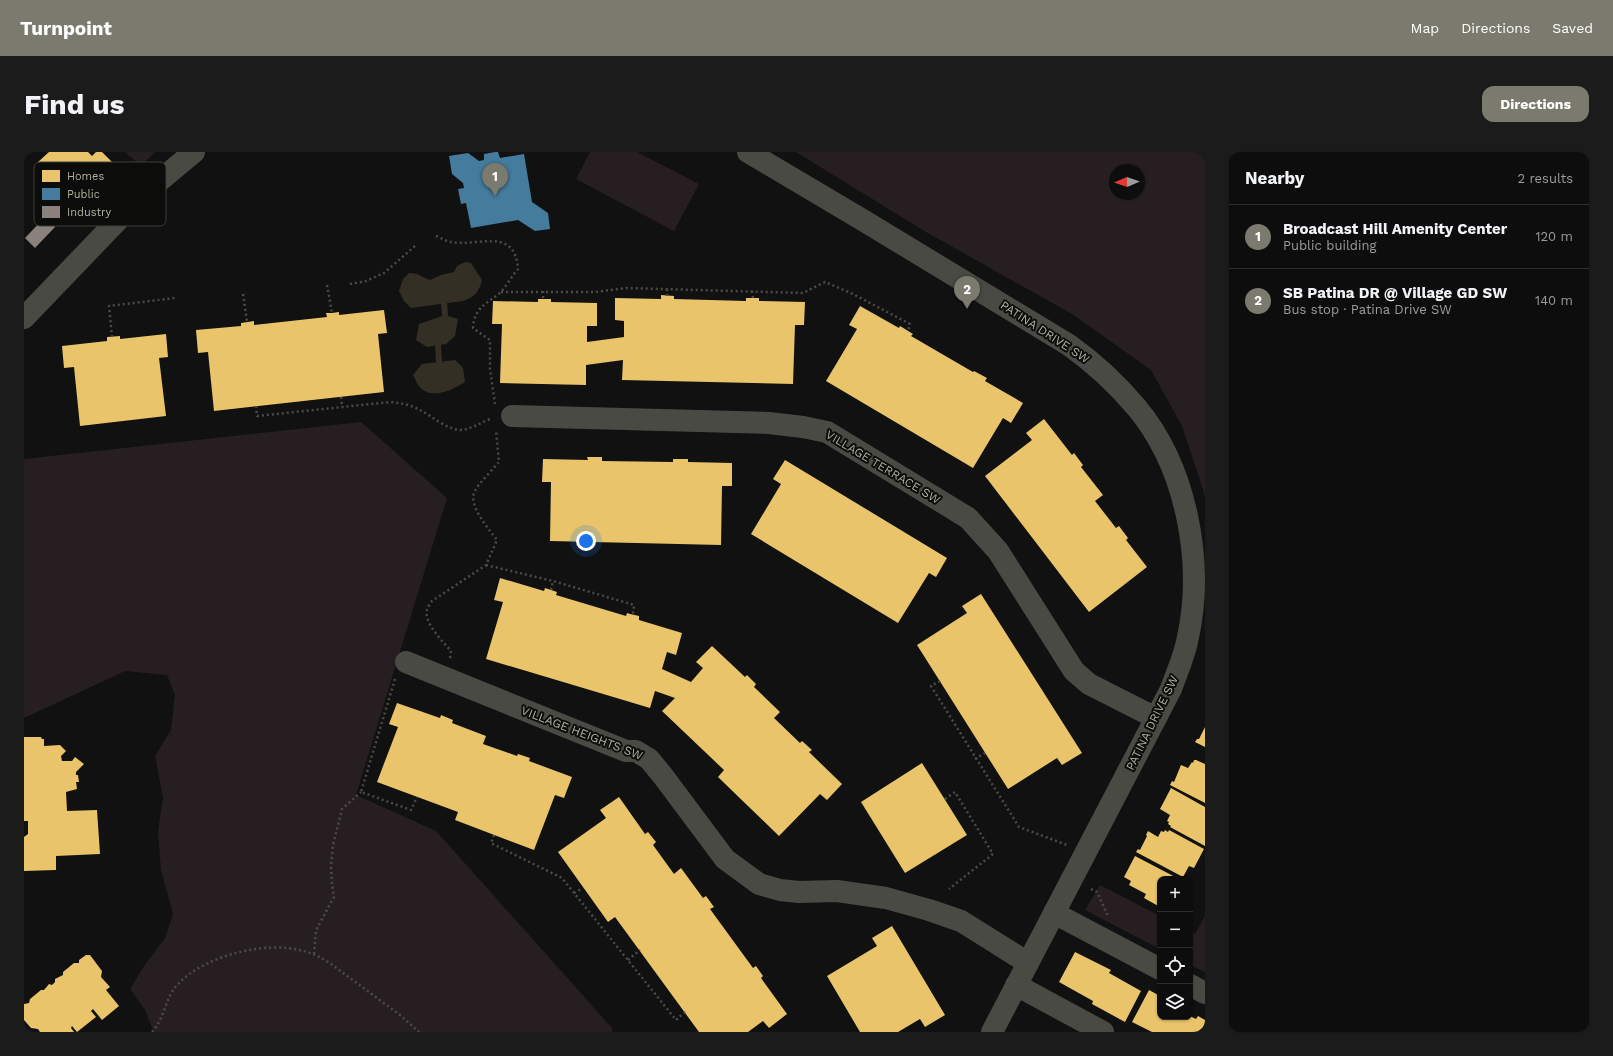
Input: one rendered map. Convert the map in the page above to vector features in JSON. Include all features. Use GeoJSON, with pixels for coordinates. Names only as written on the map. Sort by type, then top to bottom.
{"type":"FeatureCollection","features":[{"type":"Feature","properties":{"kind":"street"},"geometry":{"type":"LineString","coordinates":[[166,175],[194,152]]}},
{"type":"Feature","properties":{"kind":"street","name":"PATINA DRIVE SW"},"geometry":{"type":"LineString","coordinates":[[748,152],[1069,345],[1087,358],[1109,378],[1138,409],[1151,428],[1165,454],[1178,484],[1187,513],[1194,558],[1195,589],[1188,638],[1171,689],[992,1032]]}},
{"type":"Feature","properties":{"kind":"street"},"geometry":{"type":"LineString","coordinates":[[24,318],[112,226]]}},
{"type":"Feature","properties":{"kind":"street","name":"VILLAGE TERRACE SW"},"geometry":{"type":"LineString","coordinates":[[504,416],[769,423],[803,427],[827,432],[968,518],[998,551],[1074,671],[1089,684],[1156,718]]}},
{"type":"Feature","properties":{"kind":"street","name":"VILLAGE HEIGHTS SW"},"geometry":{"type":"LineString","coordinates":[[406,662],[626,751],[636,752],[649,759],[725,859],[759,884],[780,890],[799,892],[837,891],[886,898],[929,910],[961,921],[1028,963]]}},
{"type":"Feature","properties":{"kind":"street"},"geometry":{"type":"LineString","coordinates":[[1054,913],[1157,967]]}},
{"type":"Feature","properties":{"kind":"street"},"geometry":{"type":"LineString","coordinates":[[1016,985],[1103,1032]]}},
{"type":"Feature","properties":{"kind":"street"},"geometry":{"type":"LineString","coordinates":[[1193,987],[1205,993]]}},
{"type":"Feature","properties":{"kind":"path"},"geometry":{"type":"LineString","coordinates":[[436,236],[450,242],[499,241],[512,248],[517,258],[518,269],[501,292],[490,299],[474,318],[473,328],[490,340],[490,370],[504,416],[499,462],[475,491],[473,501],[481,519],[497,540],[486,565],[432,601],[427,608],[427,619],[438,636],[451,651],[444,678]]}},
{"type":"Feature","properties":{"kind":"path"},"geometry":{"type":"LineString","coordinates":[[350,284],[384,273],[415,246]]}},
{"type":"Feature","properties":{"kind":"path"},"geometry":{"type":"LineString","coordinates":[[501,292],[595,292],[626,288],[803,293],[825,282],[851,293],[910,324],[908,331]]}},
{"type":"Feature","properties":{"kind":"path"},"geometry":{"type":"LineString","coordinates":[[328,285],[332,313]]}},
{"type":"Feature","properties":{"kind":"path"},"geometry":{"type":"LineString","coordinates":[[667,289],[667,296]]}},
{"type":"Feature","properties":{"kind":"path"},"geometry":{"type":"LineString","coordinates":[[752,291],[752,298]]}},
{"type":"Feature","properties":{"kind":"path"},"geometry":{"type":"LineString","coordinates":[[543,292],[543,299]]}},
{"type":"Feature","properties":{"kind":"path"},"geometry":{"type":"LineString","coordinates":[[243,294],[247,322]]}},
{"type":"Feature","properties":{"kind":"path"},"geometry":{"type":"LineString","coordinates":[[112,337],[109,306],[176,298]]}},
{"type":"Feature","properties":{"kind":"path"},"geometry":{"type":"LineString","coordinates":[[341,397],[342,407]]}},
{"type":"Feature","properties":{"kind":"path"},"geometry":{"type":"LineString","coordinates":[[256,406],[257,416],[390,402],[402,403],[419,409],[454,429],[462,430],[504,416]]}},
{"type":"Feature","properties":{"kind":"path"},"geometry":{"type":"LineString","coordinates":[[486,565],[553,581],[634,605],[633,614]]}},
{"type":"Feature","properties":{"kind":"path"},"geometry":{"type":"LineString","coordinates":[[551,590],[553,581]]}},
{"type":"Feature","properties":{"kind":"path"},"geometry":{"type":"LineString","coordinates":[[314,954],[316,930],[334,897],[331,858],[342,809],[361,792],[396,678],[406,662]]}},
{"type":"Feature","properties":{"kind":"path"},"geometry":{"type":"LineString","coordinates":[[940,681],[931,686],[975,759],[1019,827],[1086,853]]}},
{"type":"Feature","properties":{"kind":"path"},"geometry":{"type":"LineString","coordinates":[[975,759],[985,753]]}},
{"type":"Feature","properties":{"kind":"path"},"geometry":{"type":"LineString","coordinates":[[361,792],[411,810],[417,797]]}},
{"type":"Feature","properties":{"kind":"path"},"geometry":{"type":"LineString","coordinates":[[945,799],[955,792],[993,854],[949,889]]}},
{"type":"Feature","properties":{"kind":"path"},"geometry":{"type":"LineString","coordinates":[[494,835],[491,843],[562,878],[676,1020],[685,1012]]}},
{"type":"Feature","properties":{"kind":"path"},"geometry":{"type":"LineString","coordinates":[[1073,879],[1097,892],[1106,914],[1112,920]]}},
{"type":"Feature","properties":{"kind":"path"},"geometry":{"type":"LineString","coordinates":[[574,893],[583,888]]}},
{"type":"Feature","properties":{"kind":"path"},"geometry":{"type":"LineString","coordinates":[[152,1032],[158,1025],[172,991],[178,983],[204,965],[235,954],[270,948],[294,949],[314,954],[331,964],[400,1015],[419,1032]]}},
{"type":"Feature","properties":{"kind":"path"},"geometry":{"type":"LineString","coordinates":[[628,960],[640,950]]}},
{"type":"Feature","properties":{"kind":"shaded area"},"geometry":{"type":"Polygon","coordinates":[[[125,152],[155,152],[145,162],[136,162],[125,152]]]}},
{"type":"Feature","properties":{"kind":"shaded area"},"geometry":{"type":"Polygon","coordinates":[[[590,152],[637,152],[699,184],[674,231],[576,179],[590,152]]]}},
{"type":"Feature","properties":{"kind":"shaded area"},"geometry":{"type":"Polygon","coordinates":[[[796,152],[1205,152],[1205,496],[1182,426],[1151,370],[1072,314],[926,232],[796,152]]]}},
{"type":"Feature","properties":{"kind":"shaded area"},"geometry":{"type":"Polygon","coordinates":[[[465,262],[471,263],[482,280],[478,291],[471,298],[463,301],[411,308],[404,301],[399,291],[403,279],[409,273],[418,274],[430,280],[441,275],[454,272],[457,266],[465,262]]]}},
{"type":"Feature","properties":{"kind":"shaded area"},"geometry":{"type":"Polygon","coordinates":[[[445,315],[458,319],[455,336],[446,344],[427,347],[416,340],[419,324],[445,315]]]}},
{"type":"Feature","properties":{"kind":"shaded area"},"geometry":{"type":"Polygon","coordinates":[[[455,360],[463,368],[465,382],[442,393],[429,393],[418,385],[413,375],[422,364],[455,360]]]}},
{"type":"Feature","properties":{"kind":"shaded area"},"geometry":{"type":"Polygon","coordinates":[[[361,422],[447,498],[356,795],[436,831],[612,1028],[612,1032],[154,1032],[145,1010],[130,989],[144,966],[165,938],[173,914],[161,870],[158,831],[163,798],[155,756],[171,730],[175,695],[167,675],[125,671],[24,718],[24,459],[361,422]]]}},
{"type":"Feature","properties":{"kind":"shaded area"},"geometry":{"type":"Polygon","coordinates":[[[1100,885],[1157,914],[1157,947],[1085,910],[1100,885]]]}},
{"type":"Feature","properties":{"kind":"shaded area"},"geometry":{"type":"Polygon","coordinates":[[[1205,916],[1205,972],[1193,966],[1193,933],[1195,934],[1205,916]]]}},
{"type":"Feature","properties":{"kind":"building: Homes"},"geometry":{"type":"Polygon","coordinates":[[[49,152],[88,152],[92,156],[96,152],[102,152],[112,162],[38,162],[49,152]]]}},
{"type":"Feature","properties":{"kind":"building: Homes"},"geometry":{"type":"Polygon","coordinates":[[[661,295],[674,296],[674,299],[746,301],[746,298],[759,298],[759,301],[805,302],[804,325],[795,325],[793,384],[622,380],[623,360],[586,365],[586,385],[500,383],[502,324],[492,324],[493,301],[538,302],[538,299],[551,299],[551,302],[597,303],[597,326],[587,326],[587,342],[624,337],[624,321],[615,320],[615,298],[661,299],[661,295]]]}},
{"type":"Feature","properties":{"kind":"building: Homes"},"geometry":{"type":"Polygon","coordinates":[[[860,306],[899,328],[900,326],[913,334],[911,336],[973,372],[974,371],[987,378],[985,381],[1023,403],[1011,423],[1003,418],[973,468],[826,381],[857,329],[849,325],[860,306]]]}},
{"type":"Feature","properties":{"kind":"building: Homes"},"geometry":{"type":"Polygon","coordinates":[[[384,310],[387,333],[378,334],[384,392],[214,411],[208,352],[198,353],[196,330],[241,326],[241,323],[254,321],[254,325],[327,317],[326,313],[339,312],[339,315],[384,310]]]}},
{"type":"Feature","properties":{"kind":"building: Homes"},"geometry":{"type":"Polygon","coordinates":[[[166,334],[168,357],[159,358],[166,416],[80,426],[74,367],[64,368],[62,346],[107,341],[107,337],[120,336],[120,339],[166,334]]]}},
{"type":"Feature","properties":{"kind":"building: Homes"},"geometry":{"type":"Polygon","coordinates":[[[1044,419],[1072,455],[1074,453],[1083,465],[1081,467],[1103,495],[1095,501],[1116,528],[1119,526],[1128,538],[1126,540],[1147,567],[1089,612],[985,476],[1032,440],[1026,433],[1044,419]]]}},
{"type":"Feature","properties":{"kind":"building: Homes"},"geometry":{"type":"Polygon","coordinates":[[[587,457],[602,457],[602,461],[673,462],[673,459],[688,459],[688,462],[732,463],[732,486],[722,486],[721,545],[550,541],[551,482],[542,482],[543,459],[588,460],[587,457]]]}},
{"type":"Feature","properties":{"kind":"building: Homes"},"geometry":{"type":"Polygon","coordinates":[[[785,460],[947,558],[936,577],[929,573],[898,623],[751,534],[781,484],[773,479],[785,460]]]}},
{"type":"Feature","properties":{"kind":"building: Homes"},"geometry":{"type":"Polygon","coordinates":[[[500,578],[544,591],[545,588],[557,592],[556,595],[626,616],[627,613],[639,616],[639,620],[682,633],[676,655],[667,652],[662,669],[691,682],[703,668],[696,662],[712,646],[745,677],[747,675],[756,684],[754,687],[780,712],[774,718],[800,743],[802,741],[812,750],[809,752],[842,784],[827,800],[820,794],[779,836],[718,777],[724,770],[662,711],[675,698],[655,691],[650,708],[486,659],[503,602],[494,600],[500,578]]]}},
{"type":"Feature","properties":{"kind":"building: Homes"},"geometry":{"type":"Polygon","coordinates":[[[981,594],[1082,753],[1062,765],[1057,758],[1008,789],[917,645],[967,613],[962,606],[981,594]]]}},
{"type":"Feature","properties":{"kind":"building: Homes"},"geometry":{"type":"Polygon","coordinates":[[[397,703],[440,718],[441,715],[453,720],[452,723],[486,736],[483,744],[517,756],[518,754],[530,758],[529,761],[572,777],[564,798],[555,795],[534,850],[455,820],[458,812],[377,782],[398,727],[389,724],[397,703]]]}},
{"type":"Feature","properties":{"kind":"building: Homes"},"geometry":{"type":"Polygon","coordinates":[[[1205,727],[1205,747],[1195,742],[1199,739],[1205,727]]]}},
{"type":"Feature","properties":{"kind":"building: Homes"},"geometry":{"type":"Polygon","coordinates":[[[24,737],[41,737],[44,739],[44,746],[60,745],[66,751],[61,756],[62,761],[72,761],[75,757],[84,764],[76,772],[79,782],[76,782],[77,789],[66,792],[67,811],[97,810],[100,854],[56,856],[56,870],[24,871],[24,837],[28,834],[28,821],[24,821],[24,737]]]}},
{"type":"Feature","properties":{"kind":"building: Homes"},"geometry":{"type":"Polygon","coordinates":[[[1194,760],[1205,764],[1205,803],[1170,785],[1172,781],[1174,782],[1181,765],[1188,768],[1194,760]]]}},
{"type":"Feature","properties":{"kind":"building: Homes"},"geometry":{"type":"Polygon","coordinates":[[[922,763],[967,835],[905,873],[861,802],[922,763]]]}},
{"type":"Feature","properties":{"kind":"building: Homes"},"geometry":{"type":"Polygon","coordinates":[[[1171,788],[1205,807],[1205,846],[1170,827],[1171,826],[1168,824],[1169,822],[1167,821],[1170,815],[1160,809],[1171,788]]]}},
{"type":"Feature","properties":{"kind":"building: Homes"},"geometry":{"type":"Polygon","coordinates":[[[619,797],[645,834],[648,832],[656,842],[653,845],[674,874],[681,868],[703,898],[706,896],[714,907],[710,909],[753,968],[756,966],[763,976],[761,978],[787,1014],[769,1028],[763,1021],[748,1032],[699,1032],[615,917],[608,922],[558,852],[606,818],[600,810],[619,797]]]}},
{"type":"Feature","properties":{"kind":"building: Homes"},"geometry":{"type":"Polygon","coordinates":[[[1165,830],[1168,832],[1169,830],[1204,849],[1194,868],[1189,866],[1184,876],[1136,852],[1138,849],[1140,850],[1148,831],[1158,837],[1161,831],[1164,832],[1165,830]]]}},
{"type":"Feature","properties":{"kind":"building: Homes"},"geometry":{"type":"Polygon","coordinates":[[[1135,856],[1173,876],[1157,876],[1157,905],[1144,898],[1146,894],[1129,885],[1131,881],[1124,877],[1135,856]]]}},
{"type":"Feature","properties":{"kind":"building: Homes"},"geometry":{"type":"Polygon","coordinates":[[[892,926],[945,1015],[925,1027],[920,1019],[898,1032],[860,1032],[827,976],[877,946],[872,938],[892,926]]]}},
{"type":"Feature","properties":{"kind":"building: Homes"},"geometry":{"type":"Polygon","coordinates":[[[1075,952],[1111,970],[1109,973],[1141,991],[1125,1022],[1092,1004],[1093,1001],[1059,982],[1075,952]]]}},
{"type":"Feature","properties":{"kind":"building: Homes"},"geometry":{"type":"Polygon","coordinates":[[[86,955],[90,955],[102,971],[101,977],[110,987],[106,990],[119,1006],[102,1020],[93,1009],[91,1011],[96,1017],[77,1032],[72,1026],[71,1028],[74,1032],[40,1032],[38,1029],[31,1028],[24,1020],[24,1004],[29,1003],[30,999],[41,990],[44,990],[49,984],[52,985],[55,982],[55,979],[63,975],[63,972],[74,963],[79,963],[79,960],[86,955]]]}},
{"type":"Feature","properties":{"kind":"building: Homes"},"geometry":{"type":"Polygon","coordinates":[[[1149,990],[1157,994],[1157,1020],[1193,1020],[1193,1018],[1196,1019],[1198,1016],[1205,1020],[1205,1032],[1152,1032],[1132,1022],[1149,990]]]}},
{"type":"Feature","properties":{"kind":"building: Public"},"geometry":{"type":"Polygon","coordinates":[[[498,152],[500,158],[524,154],[532,202],[548,213],[550,229],[535,231],[518,220],[471,228],[466,203],[461,204],[458,189],[464,188],[463,183],[452,174],[449,156],[468,153],[479,161],[484,160],[484,154],[498,152]]]}},
{"type":"Feature","properties":{"kind":"building: Industry"},"geometry":{"type":"Polygon","coordinates":[[[36,226],[55,227],[35,248],[25,238],[36,226]]]}},
{"type":"Feature","properties":{"kind":"waterway"},"geometry":{"type":"LineString","coordinates":[[444,303],[445,315]]}},
{"type":"Feature","properties":{"kind":"waterway"},"geometry":{"type":"LineString","coordinates":[[438,345],[439,361]]}},
{"type":"Feature","properties":{"kind":"place","name":"Broadcast Hill Amenity Center"},"geometry":{"type":"Point","coordinates":[495,196]}},
{"type":"Feature","properties":{"kind":"place","name":"SB Patina DR @ Village GD SW"},"geometry":{"type":"Point","coordinates":[967,309]}}]}
